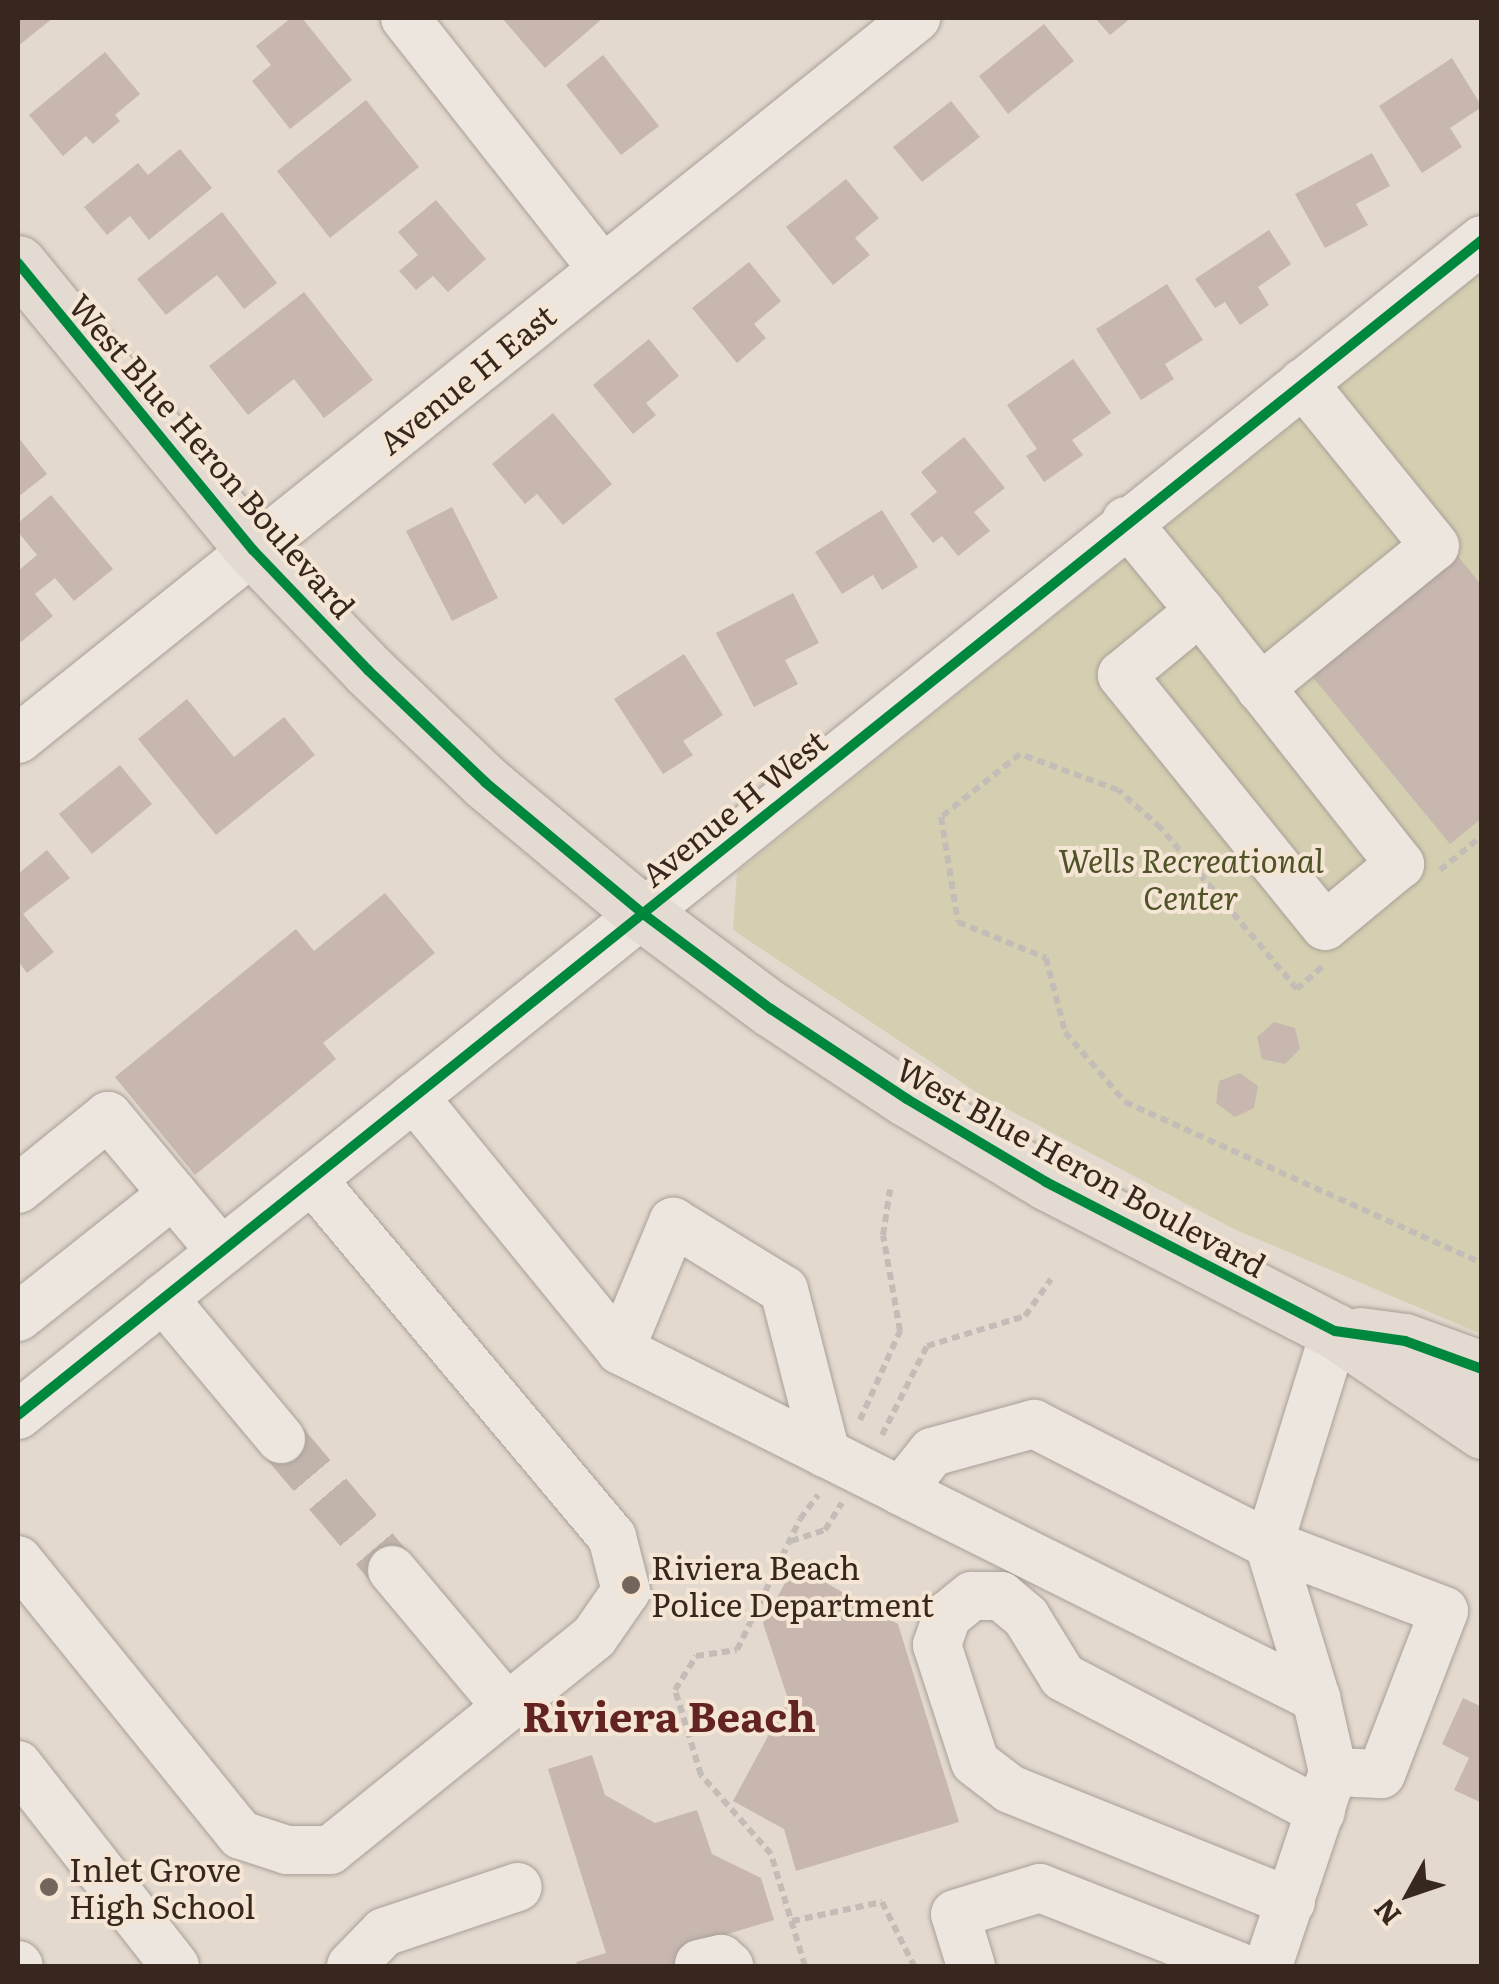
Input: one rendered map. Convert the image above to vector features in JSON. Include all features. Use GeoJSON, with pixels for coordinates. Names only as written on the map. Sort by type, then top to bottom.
{"type":"FeatureCollection","features":[{"type":"Feature","properties":{"kind":"main road","name":"West Blue Heron Boulevard"},"geometry":{"type":"LineString","coordinates":[[18,262],[253,550],[368,670],[486,782],[642,913],[771,1009],[906,1099],[1062,1190],[1335,1331],[1482,1430]]}},
{"type":"Feature","properties":{"kind":"main road","name":"West Blue Heron Boulevard"},"geometry":{"type":"LineString","coordinates":[[1335,1331],[1405,1342],[1482,1369]]}},
{"type":"Feature","properties":{"kind":"street"},"geometry":{"type":"LineString","coordinates":[[405,18],[602,268]]}},
{"type":"Feature","properties":{"kind":"street","name":"Avenue H East"},"geometry":{"type":"LineString","coordinates":[[18,739],[916,18]]}},
{"type":"Feature","properties":{"kind":"street","name":"Avenue H West"},"geometry":{"type":"LineString","coordinates":[[18,1415],[1126,521],[1482,240]]}},
{"type":"Feature","properties":{"kind":"street"},"geometry":{"type":"LineString","coordinates":[[1260,688],[1435,546],[1303,384]]}},
{"type":"Feature","properties":{"kind":"street"},"geometry":{"type":"LineString","coordinates":[[1126,521],[1200,611],[1400,864],[1325,926],[1122,675],[1200,611]]}},
{"type":"Feature","properties":{"kind":"street"},"geometry":{"type":"LineString","coordinates":[[414,1097],[620,1350],[838,1467],[901,1491],[1316,1698]]}},
{"type":"Feature","properties":{"kind":"street"},"geometry":{"type":"LineString","coordinates":[[18,1189],[108,1116],[221,1251]]}},
{"type":"Feature","properties":{"kind":"street"},"geometry":{"type":"LineString","coordinates":[[18,1560],[241,1835],[287,1850],[330,1850],[594,1637],[626,1591],[612,1537],[312,1178]]}},
{"type":"Feature","properties":{"kind":"street"},"geometry":{"type":"LineString","coordinates":[[18,1317],[173,1194]]}},
{"type":"Feature","properties":{"kind":"street"},"geometry":{"type":"LineString","coordinates":[[620,1350],[672,1222],[784,1290],[838,1467]]}},
{"type":"Feature","properties":{"kind":"street"},"geometry":{"type":"LineString","coordinates":[[162,1298],[281,1438]]}},
{"type":"Feature","properties":{"kind":"street"},"geometry":{"type":"LineString","coordinates":[[1268,1966],[1326,1792],[1316,1698],[1269,1544],[1335,1331]]}},
{"type":"Feature","properties":{"kind":"street"},"geometry":{"type":"LineString","coordinates":[[901,1491],[932,1452],[1034,1424],[1269,1544],[1444,1611],[1381,1774],[1326,1792],[1063,1677],[1026,1617],[1002,1596],[972,1596],[947,1616],[937,1645],[975,1762],[1010,1789],[1291,1902]]}},
{"type":"Feature","properties":{"kind":"street"},"geometry":{"type":"LineString","coordinates":[[392,1570],[506,1708]]}},
{"type":"Feature","properties":{"kind":"street"},"geometry":{"type":"LineString","coordinates":[[18,1765],[175,1966]]}},
{"type":"Feature","properties":{"kind":"street"},"geometry":{"type":"LineString","coordinates":[[356,1965],[384,1932],[518,1887]]}},
{"type":"Feature","properties":{"kind":"street"},"geometry":{"type":"LineString","coordinates":[[971,1966],[955,1914],[1040,1888],[1224,1964]]}},
{"type":"Feature","properties":{"kind":"path"},"geometry":{"type":"LineString","coordinates":[[1327,963],[1296,989],[1161,828],[1118,790],[1020,754],[940,817],[958,922],[1046,958],[1065,1032],[1125,1102],[1482,1263]]}},
{"type":"Feature","properties":{"kind":"path"},"geometry":{"type":"LineString","coordinates":[[1435,874],[1482,836]]}},
{"type":"Feature","properties":{"kind":"path"},"geometry":{"type":"LineString","coordinates":[[806,1966],[771,1854],[701,1775],[675,1690],[696,1656],[737,1650],[790,1541],[838,1467],[900,1331],[883,1235],[890,1190]]}},
{"type":"Feature","properties":{"kind":"path"},"geometry":{"type":"LineString","coordinates":[[877,1445],[927,1346],[1025,1316],[1050,1279]]}},
{"type":"Feature","properties":{"kind":"path"},"geometry":{"type":"LineString","coordinates":[[790,1541],[825,1530],[838,1467]]}},
{"type":"Feature","properties":{"kind":"path"},"geometry":{"type":"LineString","coordinates":[[792,1921],[882,1902],[914,1966]]}},
{"type":"Feature","properties":{"kind":"green space","name":"Wells Recreational Center"},"geometry":{"type":"Polygon","coordinates":[[[1481,272],[1481,1334],[1234,1229],[979,1094],[733,930],[737,872],[1481,272]]]}},
{"type":"Feature","properties":{"kind":"building"},"geometry":{"type":"Polygon","coordinates":[[[18,18],[53,18],[18,46],[18,18]]]}},
{"type":"Feature","properties":{"kind":"building"},"geometry":{"type":"Polygon","coordinates":[[[291,18],[302,18],[352,80],[290,129],[252,81],[271,65],[256,46],[291,18]]]}},
{"type":"Feature","properties":{"kind":"building"},"geometry":{"type":"Polygon","coordinates":[[[502,18],[603,18],[545,68],[502,18]]]}},
{"type":"Feature","properties":{"kind":"building"},"geometry":{"type":"Polygon","coordinates":[[[1095,18],[1131,18],[1110,35],[1095,18]]]}},
{"type":"Feature","properties":{"kind":"building"},"geometry":{"type":"Polygon","coordinates":[[[1044,24],[1074,61],[1008,114],[979,76],[1044,24]]]}},
{"type":"Feature","properties":{"kind":"building"},"geometry":{"type":"Polygon","coordinates":[[[105,52],[140,94],[115,115],[120,121],[93,144],[86,136],[63,156],[29,115],[105,52]]]}},
{"type":"Feature","properties":{"kind":"building"},"geometry":{"type":"Polygon","coordinates":[[[603,55],[659,126],[621,155],[566,85],[603,55]]]}},
{"type":"Feature","properties":{"kind":"building"},"geometry":{"type":"Polygon","coordinates":[[[1452,58],[1482,107],[1450,128],[1462,147],[1422,173],[1379,106],[1452,58]]]}},
{"type":"Feature","properties":{"kind":"building"},"geometry":{"type":"Polygon","coordinates":[[[366,100],[419,167],[330,238],[277,171],[366,100]]]}},
{"type":"Feature","properties":{"kind":"building"},"geometry":{"type":"Polygon","coordinates":[[[951,101],[980,137],[922,182],[893,147],[951,101]]]}},
{"type":"Feature","properties":{"kind":"building"},"geometry":{"type":"Polygon","coordinates":[[[180,149],[212,188],[149,240],[130,216],[107,235],[84,207],[138,163],[148,175],[180,149]]]}},
{"type":"Feature","properties":{"kind":"building"},"geometry":{"type":"Polygon","coordinates":[[[1372,153],[1390,186],[1356,204],[1368,225],[1325,248],[1295,194],[1372,153]]]}},
{"type":"Feature","properties":{"kind":"building"},"geometry":{"type":"Polygon","coordinates":[[[846,179],[879,218],[855,238],[870,255],[833,285],[786,227],[846,179]]]}},
{"type":"Feature","properties":{"kind":"building"},"geometry":{"type":"Polygon","coordinates":[[[436,200],[486,259],[448,292],[433,276],[416,290],[399,271],[418,255],[398,232],[436,200]]]}},
{"type":"Feature","properties":{"kind":"building"},"geometry":{"type":"Polygon","coordinates":[[[222,212],[277,283],[244,309],[217,275],[166,315],[137,279],[222,212]]]}},
{"type":"Feature","properties":{"kind":"building"},"geometry":{"type":"Polygon","coordinates":[[[1269,230],[1291,264],[1258,287],[1269,305],[1240,325],[1225,302],[1215,308],[1195,279],[1269,230]]]}},
{"type":"Feature","properties":{"kind":"building"},"geometry":{"type":"Polygon","coordinates":[[[749,262],[781,301],[754,324],[766,338],[737,363],[692,308],[749,262]]]}},
{"type":"Feature","properties":{"kind":"building"},"geometry":{"type":"Polygon","coordinates":[[[1167,284],[1203,340],[1165,364],[1174,379],[1141,400],[1096,329],[1167,284]]]}},
{"type":"Feature","properties":{"kind":"building"},"geometry":{"type":"Polygon","coordinates":[[[304,292],[373,380],[324,418],[294,379],[248,415],[209,366],[304,292]]]}},
{"type":"Feature","properties":{"kind":"building"},"geometry":{"type":"Polygon","coordinates":[[[649,339],[679,376],[646,403],[656,415],[633,434],[593,385],[649,339]]]}},
{"type":"Feature","properties":{"kind":"building"},"geometry":{"type":"Polygon","coordinates":[[[1073,359],[1111,413],[1072,440],[1083,455],[1044,482],[1026,456],[1037,449],[1007,405],[1073,359]]]}},
{"type":"Feature","properties":{"kind":"building"},"geometry":{"type":"Polygon","coordinates":[[[553,413],[612,484],[563,525],[537,494],[525,504],[492,464],[553,413]]]}},
{"type":"Feature","properties":{"kind":"building"},"geometry":{"type":"Polygon","coordinates":[[[18,437],[47,474],[18,497],[18,437]]]}},
{"type":"Feature","properties":{"kind":"building"},"geometry":{"type":"Polygon","coordinates":[[[964,437],[1005,488],[974,512],[990,531],[958,556],[942,536],[933,543],[910,514],[937,492],[921,472],[964,437]]]}},
{"type":"Feature","properties":{"kind":"building"},"geometry":{"type":"Polygon","coordinates":[[[51,495],[113,569],[74,601],[55,578],[35,594],[53,616],[21,642],[18,571],[37,555],[18,532],[18,523],[51,495]]]}},
{"type":"Feature","properties":{"kind":"building"},"geometry":{"type":"Polygon","coordinates":[[[452,507],[498,598],[452,621],[406,531],[452,507]]]}},
{"type":"Feature","properties":{"kind":"building"},"geometry":{"type":"Polygon","coordinates":[[[882,510],[918,567],[882,590],[873,575],[842,594],[815,552],[882,510]]]}},
{"type":"Feature","properties":{"kind":"building"},"geometry":{"type":"Polygon","coordinates":[[[1457,555],[1482,586],[1482,818],[1450,844],[1311,675],[1457,555]]]}},
{"type":"Feature","properties":{"kind":"building"},"geometry":{"type":"Polygon","coordinates":[[[793,593],[819,643],[785,660],[798,684],[754,707],[716,633],[793,593]]]}},
{"type":"Feature","properties":{"kind":"building"},"geometry":{"type":"Polygon","coordinates":[[[684,654],[723,715],[683,741],[693,755],[663,774],[614,699],[684,654]]]}},
{"type":"Feature","properties":{"kind":"building"},"geometry":{"type":"Polygon","coordinates":[[[187,699],[234,757],[284,717],[315,755],[216,835],[138,739],[187,699]]]}},
{"type":"Feature","properties":{"kind":"building"},"geometry":{"type":"Polygon","coordinates":[[[120,765],[152,804],[92,854],[59,814],[120,765]]]}},
{"type":"Feature","properties":{"kind":"building"},"geometry":{"type":"Polygon","coordinates":[[[47,850],[70,878],[23,914],[54,952],[27,973],[18,961],[18,874],[47,850]]]}},
{"type":"Feature","properties":{"kind":"building"},"geometry":{"type":"Polygon","coordinates":[[[385,893],[435,953],[323,1043],[336,1059],[195,1175],[115,1077],[296,929],[314,951],[385,893]]]}},
{"type":"Feature","properties":{"kind":"building"},"geometry":{"type":"Polygon","coordinates":[[[1274,1022],[1295,1028],[1300,1049],[1285,1064],[1262,1059],[1257,1037],[1274,1022]]]}},
{"type":"Feature","properties":{"kind":"building"},"geometry":{"type":"Polygon","coordinates":[[[1240,1073],[1258,1086],[1254,1108],[1235,1117],[1216,1103],[1219,1081],[1240,1073]]]}},
{"type":"Feature","properties":{"kind":"building"},"geometry":{"type":"Polygon","coordinates":[[[795,1565],[898,1624],[959,1822],[796,1871],[784,1829],[733,1801],[788,1699],[763,1623],[795,1565]]]}},
{"type":"Feature","properties":{"kind":"building"},"geometry":{"type":"Polygon","coordinates":[[[1463,1698],[1482,1707],[1482,1803],[1454,1790],[1469,1758],[1442,1744],[1463,1698]]]}},
{"type":"Feature","properties":{"kind":"building"},"geometry":{"type":"Polygon","coordinates":[[[592,1755],[605,1795],[655,1823],[697,1810],[712,1854],[761,1878],[774,1920],[692,1945],[699,1966],[578,1966],[576,1962],[606,1953],[548,1769],[592,1755]]]}},
{"type":"Feature","properties":{"kind":"tunnel"},"geometry":{"type":"LineString","coordinates":[[281,1439],[392,1570]]}},
{"type":"Feature","properties":{"kind":"cycle path"},"geometry":{"type":"LineString","coordinates":[[18,1415],[1482,240]]}},
{"type":"Feature","properties":{"kind":"cycle path"},"geometry":{"type":"LineString","coordinates":[[18,263],[253,550],[368,670],[485,782],[642,913],[771,1009],[907,1099],[1046,1182],[1335,1331],[1405,1341],[1482,1369]]}},
{"type":"Feature","properties":{"kind":"place","name":"Riviera Beach Police Department"},"geometry":{"type":"Point","coordinates":[631,1585]}},
{"type":"Feature","properties":{"kind":"place","name":"Inlet Grove High School"},"geometry":{"type":"Point","coordinates":[49,1887]}},
{"type":"Feature","properties":{"kind":"district","name":"Riviera Beach"},"geometry":{"type":"Point","coordinates":[669,1714]}}]}
